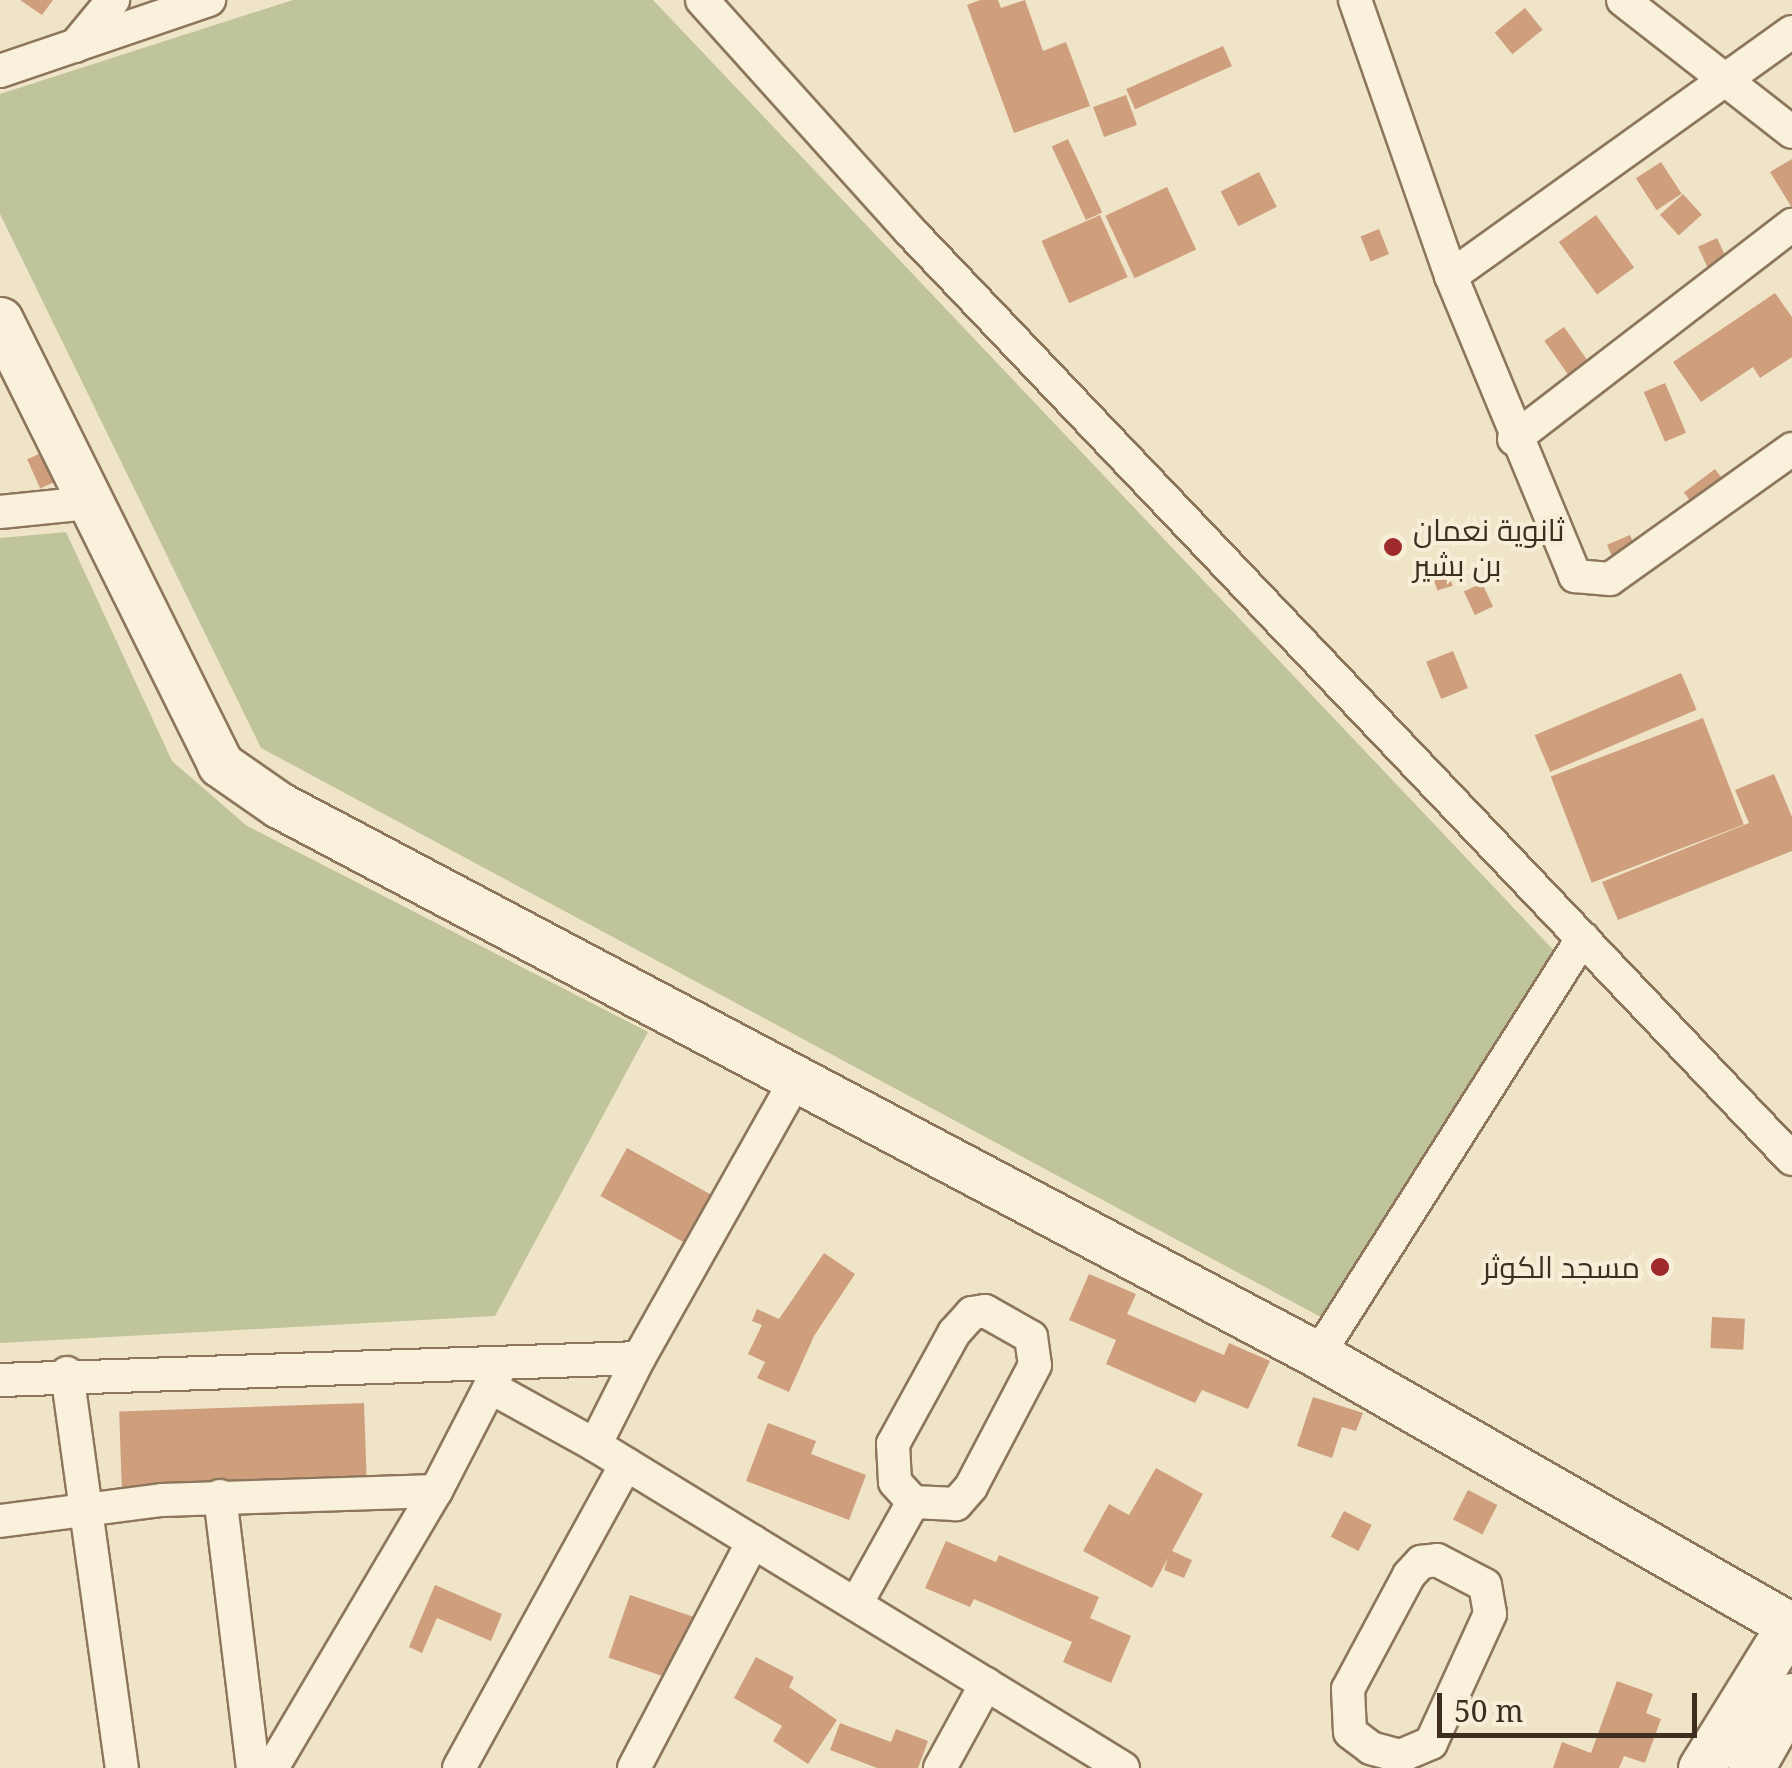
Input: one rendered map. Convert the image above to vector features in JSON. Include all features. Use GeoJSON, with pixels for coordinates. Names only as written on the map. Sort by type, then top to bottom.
{"type":"FeatureCollection","features":[{"type":"Feature","properties":{"kind":"main road"},"geometry":{"type":"LineString","coordinates":[[0,320],[12,380],[89,503],[220,764],[279,805],[1318,1356],[1785,1634],[1701,1768]]}},
{"type":"Feature","properties":{"kind":"main road"},"geometry":{"type":"LineString","coordinates":[[1751,1768],[1792,1696]]}},
{"type":"Feature","properties":{"kind":"street"},"geometry":{"type":"LineString","coordinates":[[75,46],[113,0]]}},
{"type":"Feature","properties":{"kind":"street"},"geometry":{"type":"LineString","coordinates":[[0,71],[209,0]]}},
{"type":"Feature","properties":{"kind":"street"},"geometry":{"type":"LineString","coordinates":[[702,0],[910,231],[1792,1159]]}},
{"type":"Feature","properties":{"kind":"street"},"geometry":{"type":"LineString","coordinates":[[1355,0],[1452,276],[1566,563],[1589,582],[1610,579],[1792,449]]}},
{"type":"Feature","properties":{"kind":"street"},"geometry":{"type":"LineString","coordinates":[[1624,0],[1792,132]]}},
{"type":"Feature","properties":{"kind":"street"},"geometry":{"type":"LineString","coordinates":[[1452,276],[1792,32]]}},
{"type":"Feature","properties":{"kind":"street"},"geometry":{"type":"LineString","coordinates":[[1514,439],[1792,224]]}},
{"type":"Feature","properties":{"kind":"street"},"geometry":{"type":"LineString","coordinates":[[0,512],[89,503]]}},
{"type":"Feature","properties":{"kind":"street"},"geometry":{"type":"LineString","coordinates":[[1318,1356],[1584,938]]}},
{"type":"Feature","properties":{"kind":"street"},"geometry":{"type":"LineString","coordinates":[[595,1444],[796,1079]]}},
{"type":"Feature","properties":{"kind":"street"},"geometry":{"type":"LineString","coordinates":[[986,1311],[1030,1337],[1035,1365],[964,1496],[937,1508],[913,1502],[895,1482],[893,1444],[954,1333],[972,1313],[986,1311]]}},
{"type":"Feature","properties":{"kind":"street"},"geometry":{"type":"LineString","coordinates":[[0,1380],[67,1373],[496,1375],[639,1358]]}},
{"type":"Feature","properties":{"kind":"street"},"geometry":{"type":"LineString","coordinates":[[67,1373],[82,1508],[122,1768]]}},
{"type":"Feature","properties":{"kind":"street"},"geometry":{"type":"LineString","coordinates":[[496,1375],[626,1464],[1123,1768]]}},
{"type":"Feature","properties":{"kind":"street"},"geometry":{"type":"LineString","coordinates":[[272,1768],[436,1491],[496,1375]]}},
{"type":"Feature","properties":{"kind":"street"},"geometry":{"type":"LineString","coordinates":[[459,1768],[626,1464]]}},
{"type":"Feature","properties":{"kind":"street"},"geometry":{"type":"LineString","coordinates":[[0,1521],[82,1508],[220,1496],[436,1491]]}},
{"type":"Feature","properties":{"kind":"street"},"geometry":{"type":"LineString","coordinates":[[220,1496],[254,1768]]}},
{"type":"Feature","properties":{"kind":"street"},"geometry":{"type":"LineString","coordinates":[[856,1604],[913,1502]]}},
{"type":"Feature","properties":{"kind":"street"},"geometry":{"type":"LineString","coordinates":[[634,1768],[753,1541]]}},
{"type":"Feature","properties":{"kind":"street"},"geometry":{"type":"LineString","coordinates":[[1437,1560],[1466,1570],[1485,1585],[1490,1614],[1431,1743],[1419,1753],[1366,1758],[1350,1732],[1348,1689],[1420,1562],[1437,1560]]}},
{"type":"Feature","properties":{"kind":"street"},"geometry":{"type":"LineString","coordinates":[[940,1768],[986,1684]]}},
{"type":"Feature","properties":{"kind":"green space"},"geometry":{"type":"Polygon","coordinates":[[[293,0],[653,0],[1561,958],[1330,1322],[261,748],[0,214],[0,94],[293,0]]]}},
{"type":"Feature","properties":{"kind":"green space"},"geometry":{"type":"Polygon","coordinates":[[[66,532],[172,761],[247,826],[648,1032],[495,1316],[0,1343],[0,538],[66,532]]]}},
{"type":"Feature","properties":{"kind":"building"},"geometry":{"type":"Polygon","coordinates":[[[20,0],[53,0],[42,15],[20,0]]]}},
{"type":"Feature","properties":{"kind":"building"},"geometry":{"type":"Polygon","coordinates":[[[998,0],[1001,8],[1025,0],[1043,51],[1066,42],[1090,106],[1014,133],[967,5],[998,0]]]}},
{"type":"Feature","properties":{"kind":"building"},"geometry":{"type":"Polygon","coordinates":[[[1525,8],[1543,30],[1512,54],[1495,33],[1525,8]]]}},
{"type":"Feature","properties":{"kind":"building"},"geometry":{"type":"Polygon","coordinates":[[[1223,46],[1232,66],[1135,109],[1126,89],[1223,46]]]}},
{"type":"Feature","properties":{"kind":"building"},"geometry":{"type":"Polygon","coordinates":[[[1126,95],[1137,125],[1104,137],[1093,107],[1126,95]]]}},
{"type":"Feature","properties":{"kind":"building"},"geometry":{"type":"Polygon","coordinates":[[[1068,139],[1102,212],[1086,220],[1052,147],[1068,139]]]}},
{"type":"Feature","properties":{"kind":"building"},"geometry":{"type":"Polygon","coordinates":[[[1792,159],[1792,208],[1770,172],[1792,159]]]}},
{"type":"Feature","properties":{"kind":"building"},"geometry":{"type":"Polygon","coordinates":[[[1661,162],[1682,194],[1657,210],[1636,178],[1661,162]]]}},
{"type":"Feature","properties":{"kind":"building"},"geometry":{"type":"Polygon","coordinates":[[[1259,172],[1277,207],[1238,226],[1221,192],[1259,172]]]}},
{"type":"Feature","properties":{"kind":"building"},"geometry":{"type":"Polygon","coordinates":[[[1167,187],[1196,250],[1135,278],[1105,216],[1167,187]]]}},
{"type":"Feature","properties":{"kind":"building"},"geometry":{"type":"Polygon","coordinates":[[[1683,194],[1702,215],[1679,236],[1660,215],[1683,194]]]}},
{"type":"Feature","properties":{"kind":"building"},"geometry":{"type":"Polygon","coordinates":[[[1100,215],[1128,277],[1069,303],[1042,241],[1100,215]]]}},
{"type":"Feature","properties":{"kind":"building"},"geometry":{"type":"Polygon","coordinates":[[[1596,215],[1634,268],[1597,295],[1559,242],[1596,215]]]}},
{"type":"Feature","properties":{"kind":"building"},"geometry":{"type":"Polygon","coordinates":[[[1379,229],[1389,254],[1371,262],[1360,236],[1379,229]]]}},
{"type":"Feature","properties":{"kind":"building"},"geometry":{"type":"Polygon","coordinates":[[[1717,238],[1731,268],[1712,277],[1698,247],[1717,238]]]}},
{"type":"Feature","properties":{"kind":"building"},"geometry":{"type":"Polygon","coordinates":[[[1775,293],[1792,317],[1792,357],[1760,378],[1753,367],[1701,402],[1673,362],[1775,293]]]}},
{"type":"Feature","properties":{"kind":"building"},"geometry":{"type":"Polygon","coordinates":[[[1564,327],[1589,363],[1570,377],[1544,341],[1564,327]]]}},
{"type":"Feature","properties":{"kind":"building"},"geometry":{"type":"Polygon","coordinates":[[[1665,383],[1686,433],[1665,442],[1644,392],[1665,383]]]}},
{"type":"Feature","properties":{"kind":"building"},"geometry":{"type":"Polygon","coordinates":[[[50,449],[63,478],[40,488],[27,459],[50,449]]]}},
{"type":"Feature","properties":{"kind":"building"},"geometry":{"type":"Polygon","coordinates":[[[1715,469],[1733,493],[1702,516],[1684,492],[1715,469]]]}},
{"type":"Feature","properties":{"kind":"building"},"geometry":{"type":"Polygon","coordinates":[[[1630,535],[1641,561],[1618,571],[1607,545],[1630,535]]]}},
{"type":"Feature","properties":{"kind":"building"},"geometry":{"type":"Polygon","coordinates":[[[1444,559],[1453,586],[1437,591],[1429,564],[1444,559]]]}},
{"type":"Feature","properties":{"kind":"building"},"geometry":{"type":"Polygon","coordinates":[[[1482,583],[1493,607],[1475,615],[1464,591],[1482,583]]]}},
{"type":"Feature","properties":{"kind":"building"},"geometry":{"type":"Polygon","coordinates":[[[1453,651],[1468,688],[1441,699],[1426,662],[1453,651]]]}},
{"type":"Feature","properties":{"kind":"building"},"geometry":{"type":"Polygon","coordinates":[[[1681,673],[1697,710],[1550,772],[1535,735],[1681,673]]]}},
{"type":"Feature","properties":{"kind":"building"},"geometry":{"type":"Polygon","coordinates":[[[1703,718],[1744,824],[1592,883],[1551,776],[1703,718]]]}},
{"type":"Feature","properties":{"kind":"building"},"geometry":{"type":"Polygon","coordinates":[[[1774,774],[1792,817],[1792,851],[1618,920],[1602,882],[1749,823],[1735,790],[1774,774]]]}},
{"type":"Feature","properties":{"kind":"building"},"geometry":{"type":"Polygon","coordinates":[[[627,1148],[728,1204],[701,1252],[600,1196],[627,1148]]]}},
{"type":"Feature","properties":{"kind":"building"},"geometry":{"type":"Polygon","coordinates":[[[824,1253],[855,1274],[814,1336],[789,1392],[757,1378],[765,1362],[748,1354],[762,1325],[752,1321],[757,1309],[779,1319],[824,1253]]]}},
{"type":"Feature","properties":{"kind":"building"},"geometry":{"type":"Polygon","coordinates":[[[1089,1274],[1136,1294],[1127,1314],[1224,1355],[1229,1343],[1270,1361],[1248,1409],[1202,1390],[1195,1403],[1106,1364],[1116,1340],[1069,1320],[1089,1274]]]}},
{"type":"Feature","properties":{"kind":"building"},"geometry":{"type":"Polygon","coordinates":[[[1712,1317],[1745,1319],[1743,1350],[1710,1348],[1712,1317]]]}},
{"type":"Feature","properties":{"kind":"building"},"geometry":{"type":"Polygon","coordinates":[[[1313,1397],[1363,1413],[1356,1431],[1342,1427],[1332,1458],[1297,1446],[1313,1397]]]}},
{"type":"Feature","properties":{"kind":"building"},"geometry":{"type":"Polygon","coordinates":[[[364,1403],[367,1480],[122,1489],[119,1412],[364,1403]]]}},
{"type":"Feature","properties":{"kind":"building"},"geometry":{"type":"Polygon","coordinates":[[[768,1423],[816,1441],[811,1454],[866,1475],[849,1520],[746,1481],[768,1423]]]}},
{"type":"Feature","properties":{"kind":"building"},"geometry":{"type":"Polygon","coordinates":[[[1156,1468],[1203,1494],[1172,1551],[1192,1560],[1184,1578],[1164,1570],[1168,1558],[1152,1588],[1083,1551],[1109,1504],[1129,1515],[1156,1468]]]}},
{"type":"Feature","properties":{"kind":"building"},"geometry":{"type":"Polygon","coordinates":[[[1468,1490],[1497,1505],[1482,1534],[1453,1519],[1468,1490]]]}},
{"type":"Feature","properties":{"kind":"building"},"geometry":{"type":"Polygon","coordinates":[[[1344,1511],[1372,1525],[1358,1551],[1331,1537],[1344,1511]]]}},
{"type":"Feature","properties":{"kind":"building"},"geometry":{"type":"Polygon","coordinates":[[[946,1541],[996,1562],[999,1555],[1099,1597],[1090,1618],[1131,1636],[1111,1683],[1063,1662],[1072,1642],[974,1599],[970,1607],[925,1588],[946,1541]]]}},
{"type":"Feature","properties":{"kind":"building"},"geometry":{"type":"Polygon","coordinates":[[[435,1585],[502,1614],[491,1641],[437,1618],[422,1653],[409,1647],[435,1585]]]}},
{"type":"Feature","properties":{"kind":"building"},"geometry":{"type":"Polygon","coordinates":[[[630,1595],[699,1619],[678,1681],[609,1657],[630,1595]]]}},
{"type":"Feature","properties":{"kind":"building"},"geometry":{"type":"Polygon","coordinates":[[[756,1657],[794,1677],[789,1687],[837,1720],[808,1764],[773,1741],[782,1726],[734,1698],[756,1657]]]}},
{"type":"Feature","properties":{"kind":"building"},"geometry":{"type":"Polygon","coordinates":[[[1617,1681],[1653,1694],[1646,1713],[1661,1719],[1645,1763],[1624,1756],[1619,1768],[1553,1768],[1562,1742],[1591,1753],[1617,1681]]]}},
{"type":"Feature","properties":{"kind":"building"},"geometry":{"type":"Polygon","coordinates":[[[840,1723],[891,1742],[896,1729],[928,1741],[918,1768],[877,1768],[830,1750],[840,1723]]]}},
{"type":"Feature","properties":{"kind":"place","name":"ثانوية نعمان بن بشير"},"geometry":{"type":"Point","coordinates":[1393,547]}},
{"type":"Feature","properties":{"kind":"place","name":"مسجد الكوثر"},"geometry":{"type":"Point","coordinates":[1660,1267]}}]}
